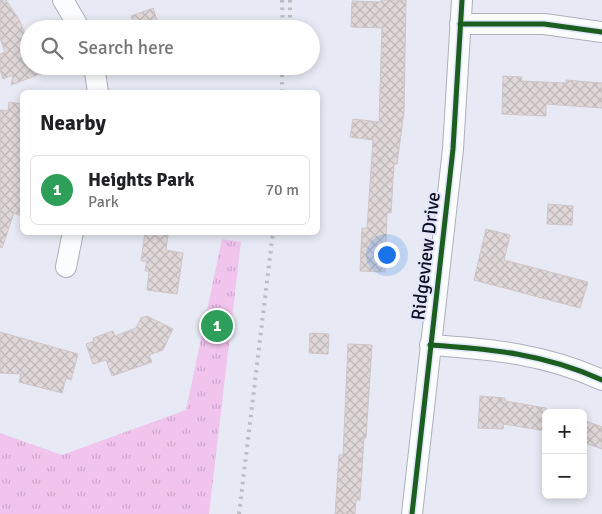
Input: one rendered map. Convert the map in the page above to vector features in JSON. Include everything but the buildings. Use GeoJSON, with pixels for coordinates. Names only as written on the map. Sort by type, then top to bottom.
{"type":"FeatureCollection","features":[{"type":"Feature","properties":{"kind":"street"},"geometry":{"type":"LineString","coordinates":[[64,0],[75,20]]}},
{"type":"Feature","properties":{"kind":"street","name":"Ridgeview Drive"},"geometry":{"type":"LineString","coordinates":[[412,514],[453,149],[462,0]]}},
{"type":"Feature","properties":{"kind":"street"},"geometry":{"type":"LineString","coordinates":[[460,24],[544,24],[602,32]]}},
{"type":"Feature","properties":{"kind":"street"},"geometry":{"type":"LineString","coordinates":[[95,75],[98,90]]}},
{"type":"Feature","properties":{"kind":"street"},"geometry":{"type":"LineString","coordinates":[[66,268],[72,235]]}},
{"type":"Feature","properties":{"kind":"street"},"geometry":{"type":"LineString","coordinates":[[430,345],[508,351],[538,358],[602,380]]}},
{"type":"Feature","properties":{"kind":"green space"},"geometry":{"type":"Polygon","coordinates":[[[222,239],[241,242],[209,514],[0,514],[0,433],[62,455],[186,410],[222,239]]]}},
{"type":"Feature","properties":{"kind":"railway"},"geometry":{"type":"LineString","coordinates":[[282,0],[283,20]]}},
{"type":"Feature","properties":{"kind":"railway"},"geometry":{"type":"LineString","coordinates":[[290,0],[290,20]]}},
{"type":"Feature","properties":{"kind":"railway"},"geometry":{"type":"LineString","coordinates":[[282,75],[282,90]]}},
{"type":"Feature","properties":{"kind":"railway"},"geometry":{"type":"LineString","coordinates":[[239,514],[273,235]]}},
{"type":"Feature","properties":{"kind":"cycle path"},"geometry":{"type":"LineString","coordinates":[[412,514],[453,149],[462,0]]}},
{"type":"Feature","properties":{"kind":"cycle path"},"geometry":{"type":"LineString","coordinates":[[460,24],[544,24],[602,32]]}},
{"type":"Feature","properties":{"kind":"cycle path"},"geometry":{"type":"LineString","coordinates":[[430,345],[475,348],[518,354],[560,364],[602,380]]}},
{"type":"Feature","properties":{"kind":"place","name":"Heights Park"},"geometry":{"type":"Point","coordinates":[217,326]}}]}
